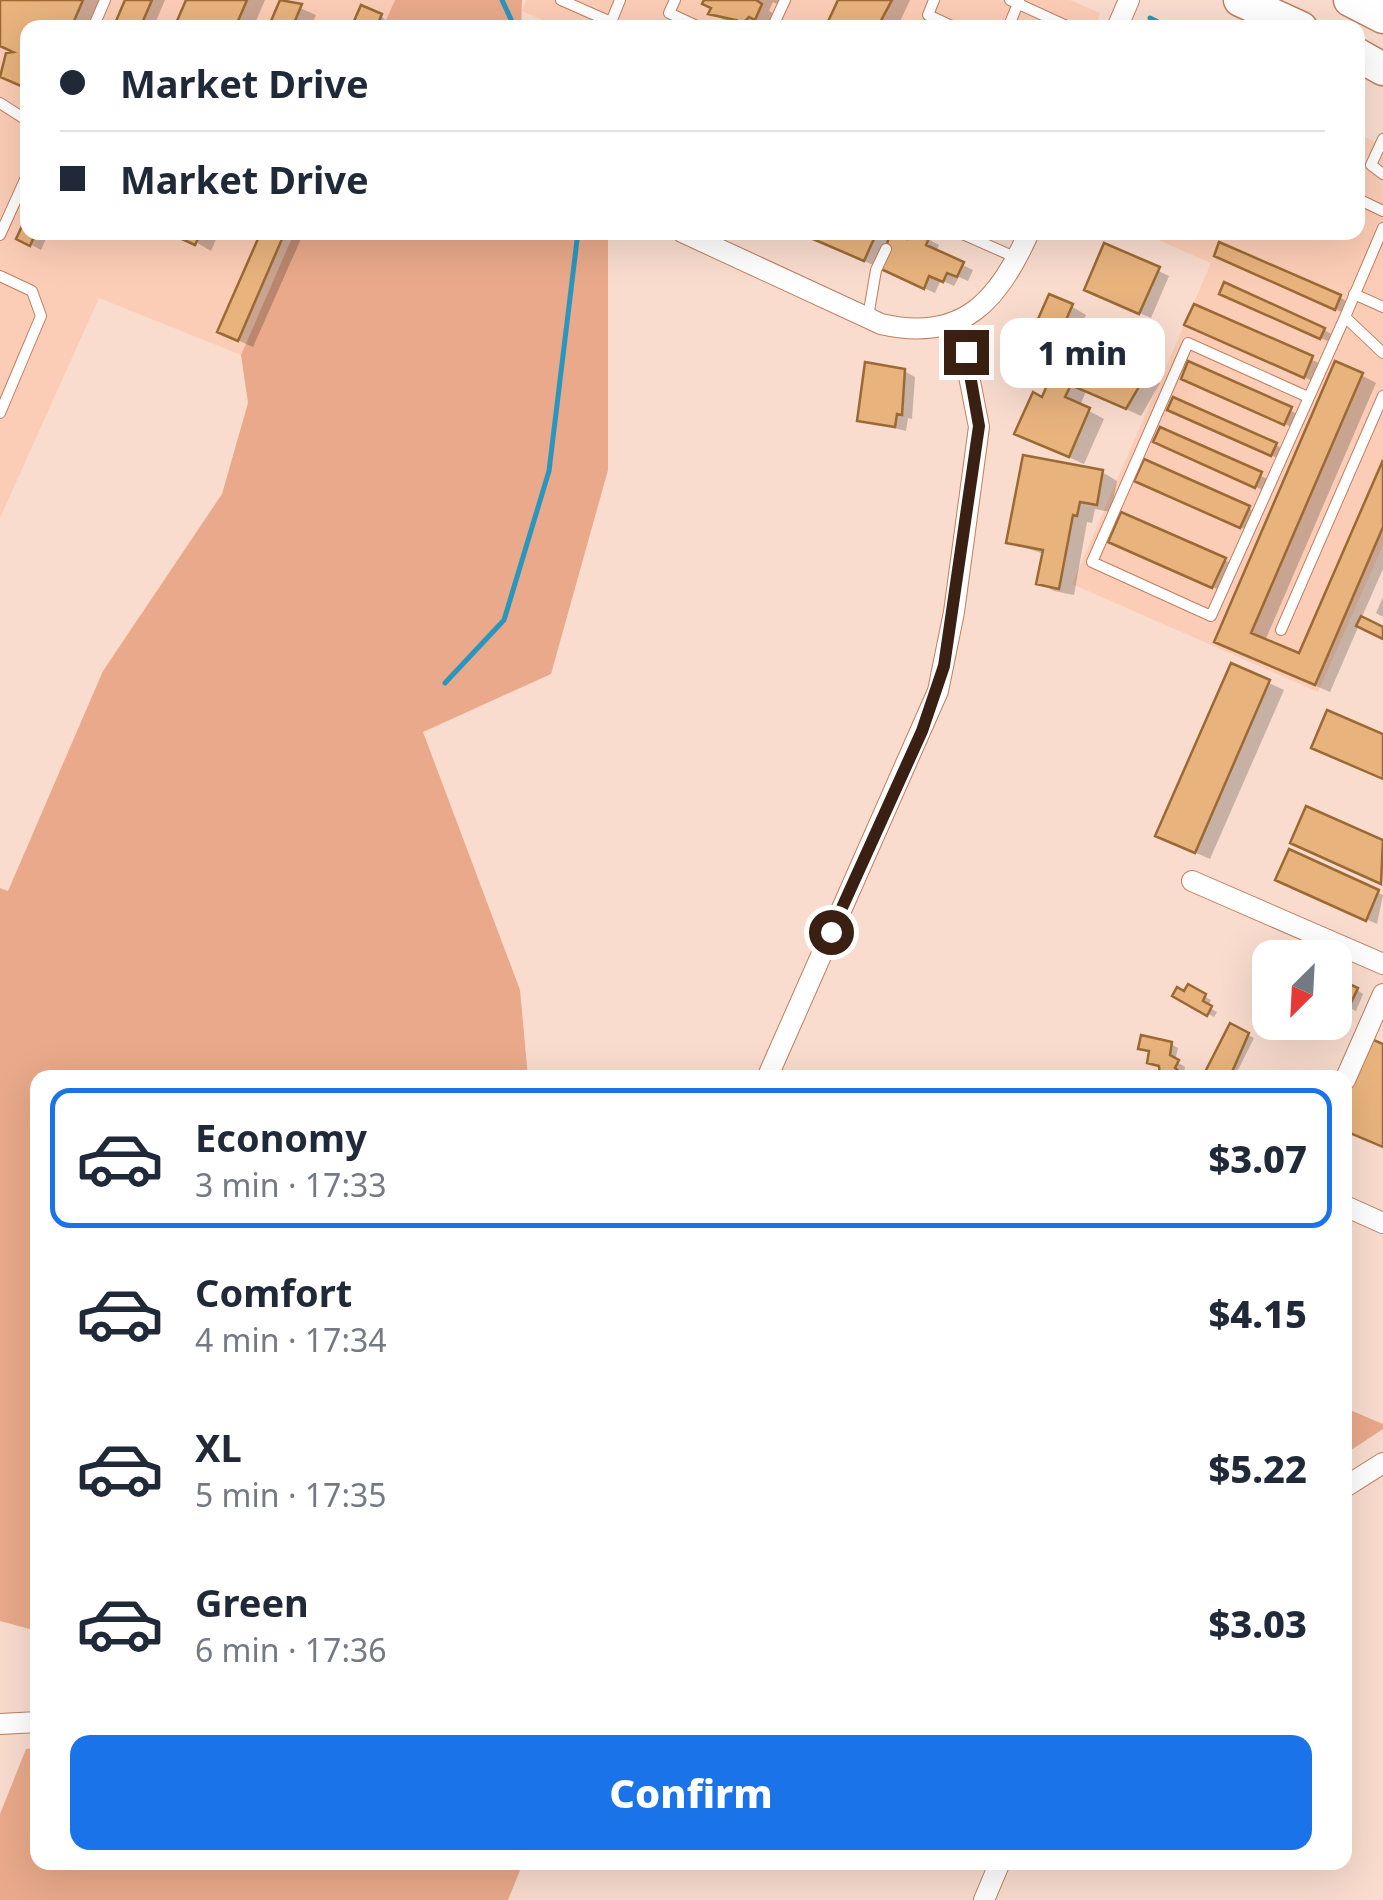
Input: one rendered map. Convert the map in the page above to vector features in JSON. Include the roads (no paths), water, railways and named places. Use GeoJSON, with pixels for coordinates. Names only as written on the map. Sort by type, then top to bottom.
{"type":"FeatureCollection","features":[{"type":"Feature","properties":{"kind":"highway"},"geometry":{"type":"LineString","coordinates":[[1350,0],[1383,17]]}},
{"type":"Feature","properties":{"kind":"highway"},"geometry":{"type":"LineString","coordinates":[[1245,7],[1280,20]]}},
{"type":"Feature","properties":{"kind":"street"},"geometry":{"type":"LineString","coordinates":[[699,240],[868,318],[912,330],[958,320],[996,294],[1025,240]]}},
{"type":"Feature","properties":{"kind":"street"},"geometry":{"type":"LineString","coordinates":[[771,1070],[922,731],[944,666],[979,426],[958,320]]}},
{"type":"Feature","properties":{"kind":"street"},"geometry":{"type":"LineString","coordinates":[[1192,881],[1383,964]]}},
{"type":"Feature","properties":{"kind":"street"},"geometry":{"type":"LineString","coordinates":[[1349,1070],[1383,994]]}},
{"type":"Feature","properties":{"kind":"street"},"geometry":{"type":"LineString","coordinates":[[1352,1209],[1383,1223]]}},
{"type":"Feature","properties":{"kind":"street"},"geometry":{"type":"LineString","coordinates":[[1352,1483],[1383,1464]]}},
{"type":"Feature","properties":{"kind":"street"},"geometry":{"type":"LineString","coordinates":[[0,1724],[30,1722]]}},
{"type":"Feature","properties":{"kind":"street"},"geometry":{"type":"LineString","coordinates":[[984,1900],[997,1870]]}},
{"type":"Feature","properties":{"kind":"lane"},"geometry":{"type":"LineString","coordinates":[[561,0],[606,20]]}},
{"type":"Feature","properties":{"kind":"lane"},"geometry":{"type":"LineString","coordinates":[[669,20],[675,0]]}},
{"type":"Feature","properties":{"kind":"lane"},"geometry":{"type":"LineString","coordinates":[[934,0],[928,14],[940,20]]}},
{"type":"Feature","properties":{"kind":"lane"},"geometry":{"type":"LineString","coordinates":[[1016,1],[1055,20]]}},
{"type":"Feature","properties":{"kind":"lane"},"geometry":{"type":"LineString","coordinates":[[669,14],[683,20]]}},
{"type":"Feature","properties":{"kind":"lane"},"geometry":{"type":"LineString","coordinates":[[1371,165],[1383,139]]}},
{"type":"Feature","properties":{"kind":"lane"},"geometry":{"type":"LineString","coordinates":[[1365,162],[1383,174]]}},
{"type":"Feature","properties":{"kind":"lane"},"geometry":{"type":"LineString","coordinates":[[0,235],[20,191]]}},
{"type":"Feature","properties":{"kind":"lane"},"geometry":{"type":"LineString","coordinates":[[1308,398],[1188,343],[1092,562],[1211,616],[1345,317],[1383,228]]}},
{"type":"Feature","properties":{"kind":"lane"},"geometry":{"type":"LineString","coordinates":[[976,240],[1018,258]]}},
{"type":"Feature","properties":{"kind":"lane"},"geometry":{"type":"LineString","coordinates":[[868,318],[876,270],[886,249]]}},
{"type":"Feature","properties":{"kind":"lane"},"geometry":{"type":"LineString","coordinates":[[0,276],[32,291],[41,316],[0,413]]}},
{"type":"Feature","properties":{"kind":"lane"},"geometry":{"type":"LineString","coordinates":[[1354,294],[1383,307]]}},
{"type":"Feature","properties":{"kind":"lane"},"geometry":{"type":"LineString","coordinates":[[1345,317],[1383,354]]}},
{"type":"Feature","properties":{"kind":"lane"},"geometry":{"type":"LineString","coordinates":[[1281,630],[1383,396]]}},
{"type":"Feature","properties":{"kind":"waterway"},"geometry":{"type":"LineString","coordinates":[[502,0],[511,20]]}},
{"type":"Feature","properties":{"kind":"waterway"},"geometry":{"type":"LineString","coordinates":[[1150,18],[1154,20]]}},
{"type":"Feature","properties":{"kind":"waterway"},"geometry":{"type":"LineString","coordinates":[[445,683],[504,620],[549,471],[577,240]]}}]}
